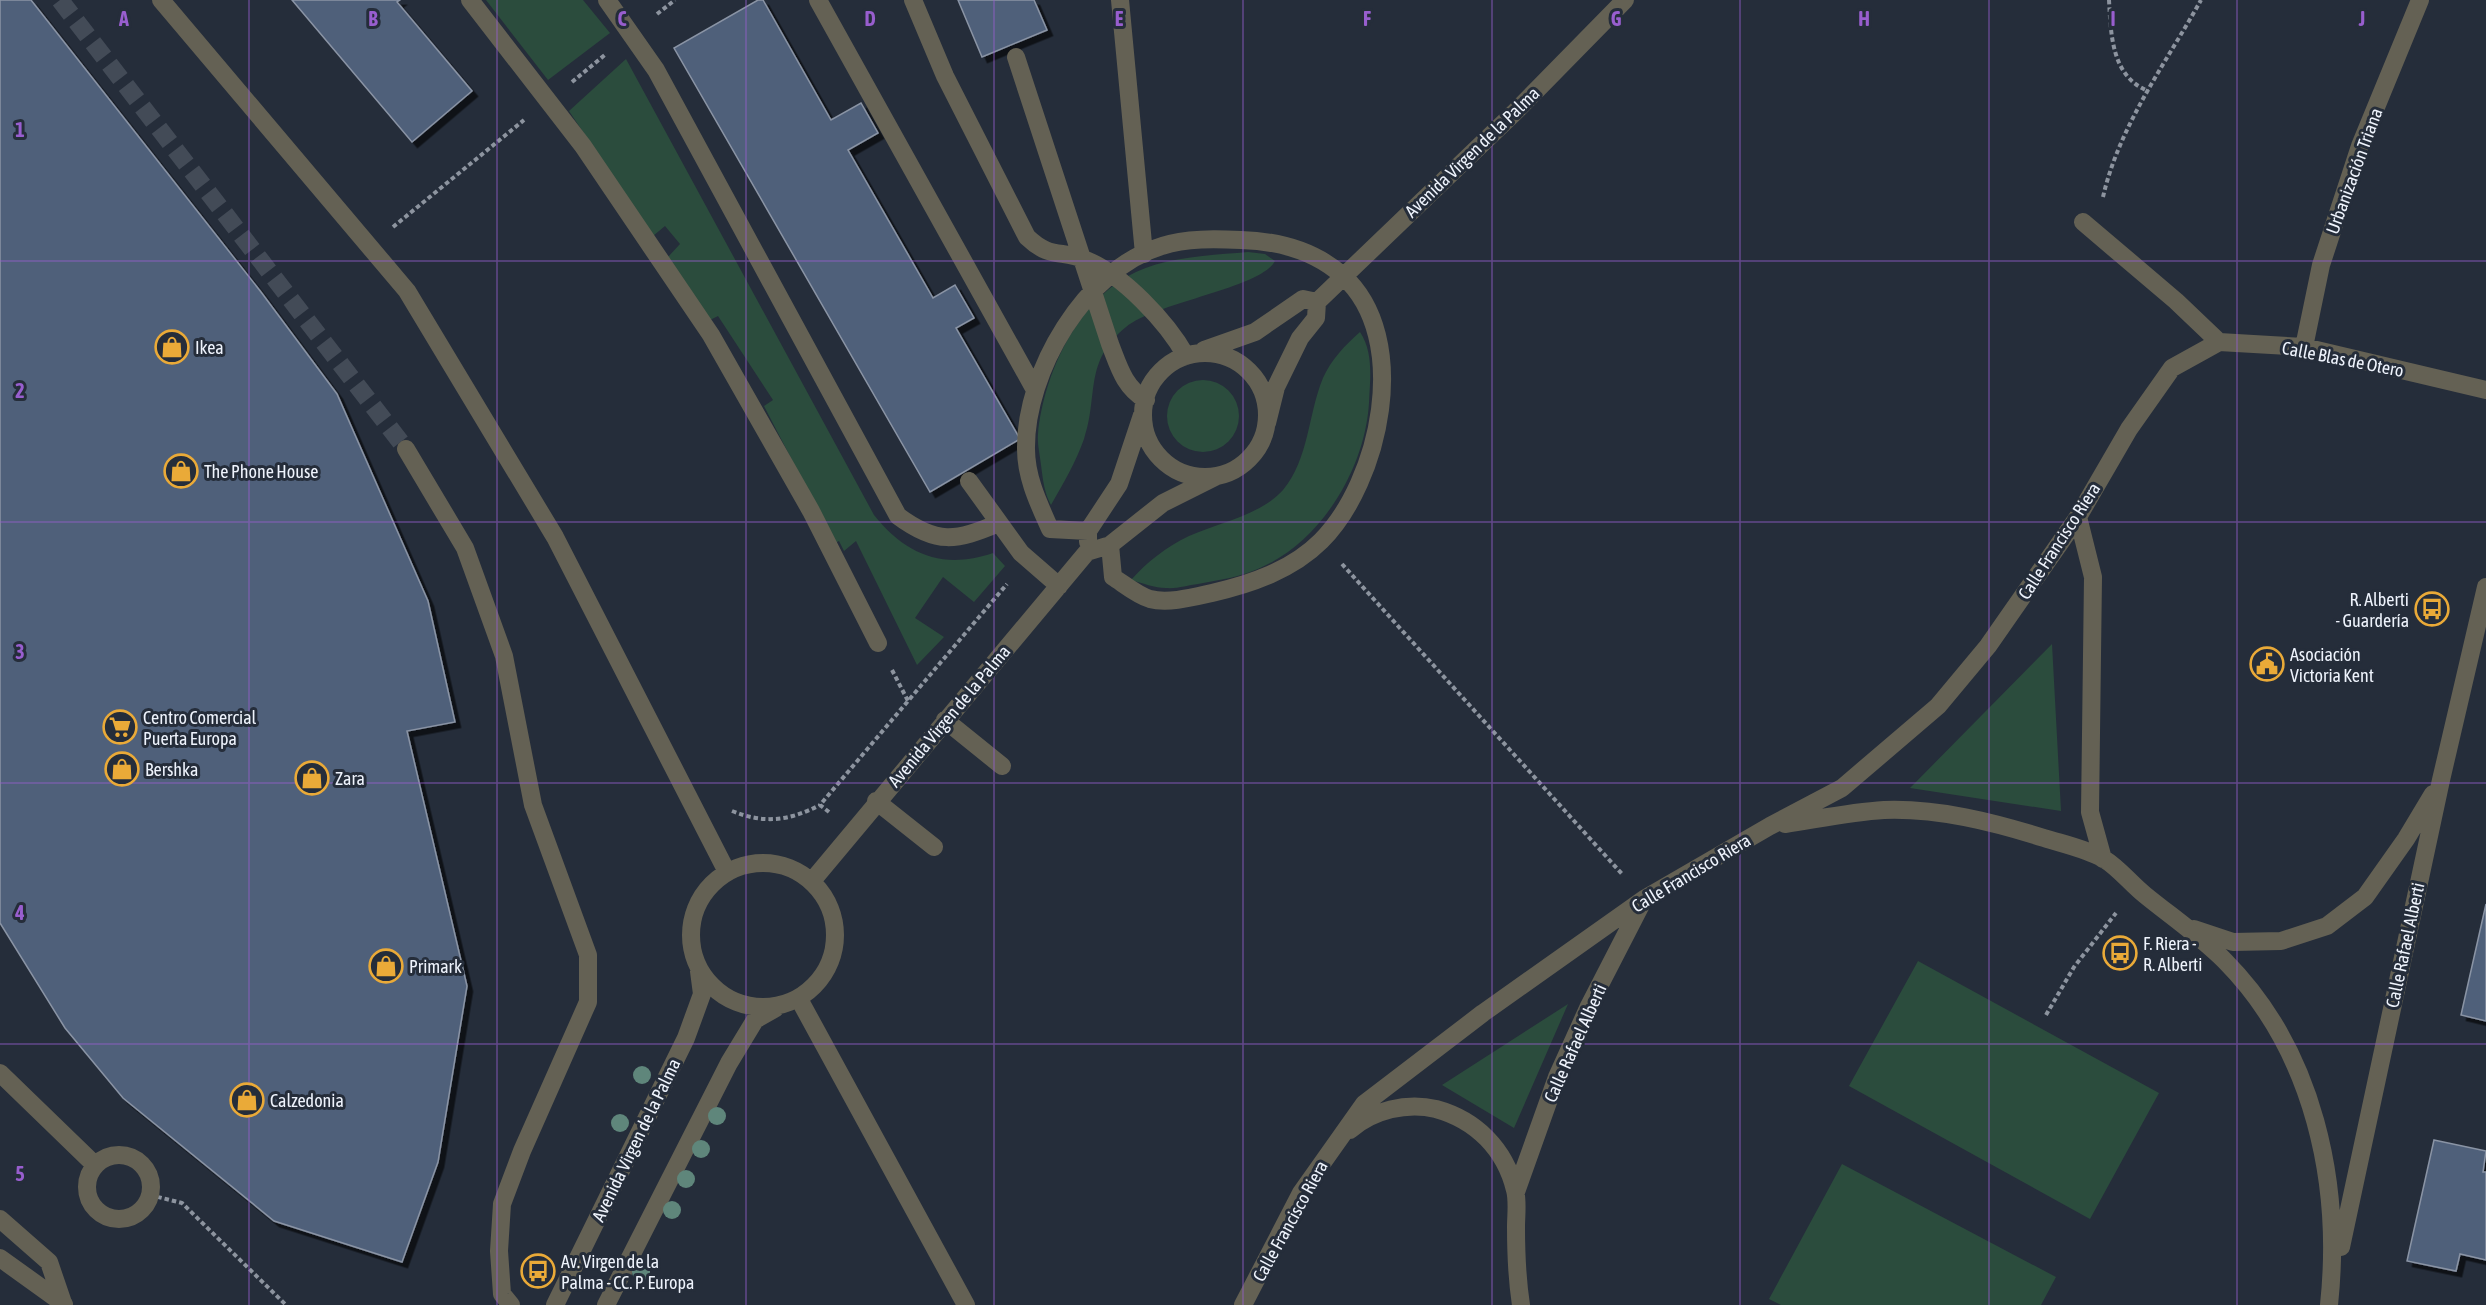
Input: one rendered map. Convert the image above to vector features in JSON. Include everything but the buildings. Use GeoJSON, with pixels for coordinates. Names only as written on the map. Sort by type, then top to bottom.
{"type":"FeatureCollection","features":[{"type":"Feature","properties":{"kind":"street"},"geometry":{"type":"LineString","coordinates":[[161,0],[407,291],[555,537],[727,872]]}},
{"type":"Feature","properties":{"kind":"street"},"geometry":{"type":"LineString","coordinates":[[470,0],[549,100],[711,335],[811,511],[878,643]]}},
{"type":"Feature","properties":{"kind":"street"},"geometry":{"type":"LineString","coordinates":[[607,0],[657,70],[898,516],[918,531],[942,538],[967,536],[999,523]]}},
{"type":"Feature","properties":{"kind":"street"},"geometry":{"type":"LineString","coordinates":[[818,0],[1035,390]]}},
{"type":"Feature","properties":{"kind":"street"},"geometry":{"type":"LineString","coordinates":[[913,0],[945,76],[1027,237],[1038,248],[1050,253],[1083,258],[1113,274],[1152,312],[1190,355]]}},
{"type":"Feature","properties":{"kind":"street"},"geometry":{"type":"LineString","coordinates":[[1119,0],[1144,254]]}},
{"type":"Feature","properties":{"kind":"street","name":"Avenida Virgen de la Palma"},"geometry":{"type":"LineString","coordinates":[[1267,423],[1276,387],[1300,338],[1316,318],[1317,302],[1514,113],[1625,0]]}},
{"type":"Feature","properties":{"kind":"street","name":"Urbanización Triana"},"geometry":{"type":"LineString","coordinates":[[2304,347],[2321,265],[2356,157],[2420,0]]}},
{"type":"Feature","properties":{"kind":"street"},"geometry":{"type":"LineString","coordinates":[[1016,57],[1125,381],[1145,404],[1145,427],[1151,445],[1163,461],[1188,474],[1217,476]]}},
{"type":"Feature","properties":{"kind":"street"},"geometry":{"type":"LineString","coordinates":[[2083,222],[2176,301],[2219,342]]}},
{"type":"Feature","properties":{"kind":"street"},"geometry":{"type":"LineString","coordinates":[[1088,531],[1050,530],[1034,494],[1026,450],[1030,405],[1044,362],[1063,328],[1094,291],[1113,274],[1144,254],[1162,246],[1213,239],[1270,241],[1308,252],[1343,276],[1366,305],[1379,339],[1381,387],[1375,443],[1356,492],[1321,541],[1284,569],[1246,584],[1187,598],[1169,599],[1150,599],[1113,577],[1110,545]]}},
{"type":"Feature","properties":{"kind":"street"},"geometry":{"type":"LineString","coordinates":[[1190,355],[1213,353],[1232,358],[1248,369],[1260,385],[1267,403],[1267,423],[1262,441],[1251,457],[1236,470],[1217,476],[1163,503],[1110,545],[1087,552],[1088,531],[1119,484],[1133,449],[1149,389],[1160,373],[1190,355],[1255,332],[1304,299],[1317,302]]}},
{"type":"Feature","properties":{"kind":"street","name":"Calle Blas de Otero"},"geometry":{"type":"LineString","coordinates":[[2219,342],[2304,347],[2486,390]]}},
{"type":"Feature","properties":{"kind":"street","name":"Calle Francisco Riera"},"geometry":{"type":"LineString","coordinates":[[1243,1305],[1301,1193],[1364,1104],[1415,1064],[1644,899],[1770,826],[1842,788],[1938,706],[1988,646],[2078,517],[2129,429],[2172,368],[2219,342]]}},
{"type":"Feature","properties":{"kind":"street"},"geometry":{"type":"LineString","coordinates":[[406,449],[465,548],[504,656],[533,805],[588,955],[588,1002],[522,1151],[502,1204],[499,1251],[502,1294],[511,1305]]}},
{"type":"Feature","properties":{"kind":"street"},"geometry":{"type":"LineString","coordinates":[[969,481],[1029,560],[1059,586]]}},
{"type":"Feature","properties":{"kind":"street"},"geometry":{"type":"LineString","coordinates":[[2078,517],[2093,577],[2090,812],[2103,859]]}},
{"type":"Feature","properties":{"kind":"street","name":"Avenida Virgen de la Palma"},"geometry":{"type":"LineString","coordinates":[[812,881],[876,801],[1087,552]]}},
{"type":"Feature","properties":{"kind":"street","name":"Calle Rafael Alberti"},"geometry":{"type":"LineString","coordinates":[[2329,1305],[2441,780],[2482,621],[2486,587]]}},
{"type":"Feature","properties":{"kind":"street"},"geometry":{"type":"LineString","coordinates":[[945,720],[1002,766]]}},
{"type":"Feature","properties":{"kind":"street"},"geometry":{"type":"LineString","coordinates":[[2188,926],[2233,942],[2281,941],[2326,926],[2365,897],[2406,839],[2441,780]]}},
{"type":"Feature","properties":{"kind":"street"},"geometry":{"type":"LineString","coordinates":[[876,801],[933,847]]}},
{"type":"Feature","properties":{"kind":"street","name":"Calle Rafael Alberti"},"geometry":{"type":"LineString","coordinates":[[1770,826],[1886,810],[1944,814],[1995,823],[2103,859],[2145,895],[2188,926],[2227,963],[2260,1005],[2288,1051],[2309,1100],[2325,1152],[2332,1205],[2334,1259],[2329,1305]]}},
{"type":"Feature","properties":{"kind":"street"},"geometry":{"type":"LineString","coordinates":[[606,1305],[729,1063],[755,1020],[778,1007],[799,999],[817,984],[829,965],[835,943],[834,920],[826,899],[812,881],[792,869],[771,863],[748,864],[727,872],[709,886],[697,905],[691,927],[692,950],[699,971],[713,989],[733,1002],[755,1008],[778,1007]]}},
{"type":"Feature","properties":{"kind":"street","name":"Calle Rafael Alberti"},"geometry":{"type":"LineString","coordinates":[[1516,1192],[1557,1077],[1589,1006],[1644,899]]}},
{"type":"Feature","properties":{"kind":"street","name":"Avenida Virgen de la Palma"},"geometry":{"type":"LineString","coordinates":[[555,1305],[686,1038],[702,994],[699,971]]}},
{"type":"Feature","properties":{"kind":"street"},"geometry":{"type":"LineString","coordinates":[[799,999],[966,1305]]}},
{"type":"Feature","properties":{"kind":"street"},"geometry":{"type":"LineString","coordinates":[[0,1073],[95,1165]]}},
{"type":"Feature","properties":{"kind":"street","name":"Calle Rafael Alberti"},"geometry":{"type":"LineString","coordinates":[[1335,1143],[1360,1121],[1391,1108],[1425,1106],[1457,1115],[1484,1134],[1505,1160],[1516,1192],[1517,1279],[1521,1305]]}},
{"type":"Feature","properties":{"kind":"street"},"geometry":{"type":"LineString","coordinates":[[112,1156],[133,1158],[148,1174],[150,1195],[137,1213],[127,1218],[106,1216],[91,1203],[88,1194],[90,1174],[95,1165],[112,1156]]}},
{"type":"Feature","properties":{"kind":"street"},"geometry":{"type":"LineString","coordinates":[[0,1219],[49,1262],[64,1304]]}},
{"type":"Feature","properties":{"kind":"street"},"geometry":{"type":"LineString","coordinates":[[0,1258],[64,1304]]}},
{"type":"Feature","properties":{"kind":"path"},"geometry":{"type":"LineString","coordinates":[[2109,0],[2111,37],[2121,70],[2137,87],[2148,91]]}},
{"type":"Feature","properties":{"kind":"path"},"geometry":{"type":"LineString","coordinates":[[2083,222],[2102,200],[2107,178],[2124,138],[2148,91],[2201,0]]}},
{"type":"Feature","properties":{"kind":"path"},"geometry":{"type":"LineString","coordinates":[[413,210],[549,100]]}},
{"type":"Feature","properties":{"kind":"path"},"geometry":{"type":"LineString","coordinates":[[701,819],[726,808],[750,818],[775,821],[798,816],[820,805],[1029,560]]}},
{"type":"Feature","properties":{"kind":"path"},"geometry":{"type":"LineString","coordinates":[[1341,564],[1605,856]]}},
{"type":"Feature","properties":{"kind":"path"},"geometry":{"type":"LineString","coordinates":[[820,805],[852,830]]}},
{"type":"Feature","properties":{"kind":"path"},"geometry":{"type":"LineString","coordinates":[[2046,1015],[2093,940],[2119,909],[2145,895]]}},
{"type":"Feature","properties":{"kind":"path"},"geometry":{"type":"LineString","coordinates":[[150,1195],[182,1203],[286,1305]]}},
{"type":"Feature","properties":{"kind":"green space"},"geometry":{"type":"Polygon","coordinates":[[[486,0],[583,0],[610,33],[548,80],[486,0]]]}},
{"type":"Feature","properties":{"kind":"green space"},"geometry":{"type":"Polygon","coordinates":[[[626,59],[874,515],[899,540],[927,555],[958,560],[993,553],[1005,566],[974,602],[943,577],[915,618],[944,637],[917,665],[856,541],[844,551],[839,541],[835,543],[764,406],[773,400],[718,316],[708,321],[668,257],[680,244],[665,226],[653,236],[569,111],[626,59]]]}},
{"type":"Feature","properties":{"kind":"green space"},"geometry":{"type":"Polygon","coordinates":[[[1248,252],[1265,254],[1275,261],[1266,271],[1250,279],[1141,318],[1126,327],[1112,340],[1103,353],[1094,380],[1084,439],[1051,505],[1044,486],[1038,434],[1048,387],[1056,363],[1081,319],[1115,284],[1136,272],[1162,263],[1190,258],[1248,252]]]}},
{"type":"Feature","properties":{"kind":"green space"},"geometry":{"type":"Polygon","coordinates":[[[1360,332],[1367,349],[1370,366],[1366,428],[1349,477],[1321,521],[1303,540],[1282,556],[1245,574],[1174,588],[1157,587],[1131,580],[1150,561],[1172,545],[1251,512],[1274,499],[1283,490],[1292,478],[1303,450],[1323,378],[1339,353],[1360,332]]]}},
{"type":"Feature","properties":{"kind":"green space"},"geometry":{"type":"Polygon","coordinates":[[[1203,380],[1223,386],[1233,396],[1239,416],[1233,436],[1223,446],[1203,452],[1183,446],[1173,436],[1167,416],[1173,396],[1183,386],[1203,380]]]}},
{"type":"Feature","properties":{"kind":"green space"},"geometry":{"type":"Polygon","coordinates":[[[2052,644],[2061,811],[1910,788],[2052,644]]]}},
{"type":"Feature","properties":{"kind":"green space"},"geometry":{"type":"Polygon","coordinates":[[[1918,961],[2159,1093],[2090,1219],[1849,1086],[1918,961]]]}},
{"type":"Feature","properties":{"kind":"green space"},"geometry":{"type":"Polygon","coordinates":[[[1568,1004],[1514,1128],[1442,1085],[1568,1004]]]}},
{"type":"Feature","properties":{"kind":"green space"},"geometry":{"type":"Polygon","coordinates":[[[1842,1164],[2056,1277],[2041,1305],[1781,1305],[1769,1299],[1842,1164]]]}},
{"type":"Feature","properties":{"kind":"tunnel"},"geometry":{"type":"LineString","coordinates":[[60,0],[406,449]]}},
{"type":"Feature","properties":{"kind":"place","name":"Ikea"},"geometry":{"type":"Point","coordinates":[172,347]}},
{"type":"Feature","properties":{"kind":"place","name":"The Phone House"},"geometry":{"type":"Point","coordinates":[181,471]}},
{"type":"Feature","properties":{"kind":"place","name":"R. Alberti - Guardería"},"geometry":{"type":"Point","coordinates":[2432,609]}},
{"type":"Feature","properties":{"kind":"place","name":"Asociación Victoria Kent"},"geometry":{"type":"Point","coordinates":[2267,664]}},
{"type":"Feature","properties":{"kind":"place","name":"Centro Comercial Puerta Europa"},"geometry":{"type":"Point","coordinates":[120,727]}},
{"type":"Feature","properties":{"kind":"place","name":"Bershka"},"geometry":{"type":"Point","coordinates":[122,769]}},
{"type":"Feature","properties":{"kind":"place","name":"Zara"},"geometry":{"type":"Point","coordinates":[312,778]}},
{"type":"Feature","properties":{"kind":"place","name":"F. Riera - R. Alberti"},"geometry":{"type":"Point","coordinates":[2120,953]}},
{"type":"Feature","properties":{"kind":"place","name":"Primark"},"geometry":{"type":"Point","coordinates":[386,966]}},
{"type":"Feature","properties":{"kind":"place","name":"Calzedonia"},"geometry":{"type":"Point","coordinates":[247,1100]}},
{"type":"Feature","properties":{"kind":"place","name":"Av. Virgen de la Palma - CC. P. Europa"},"geometry":{"type":"Point","coordinates":[538,1271]}}]}
